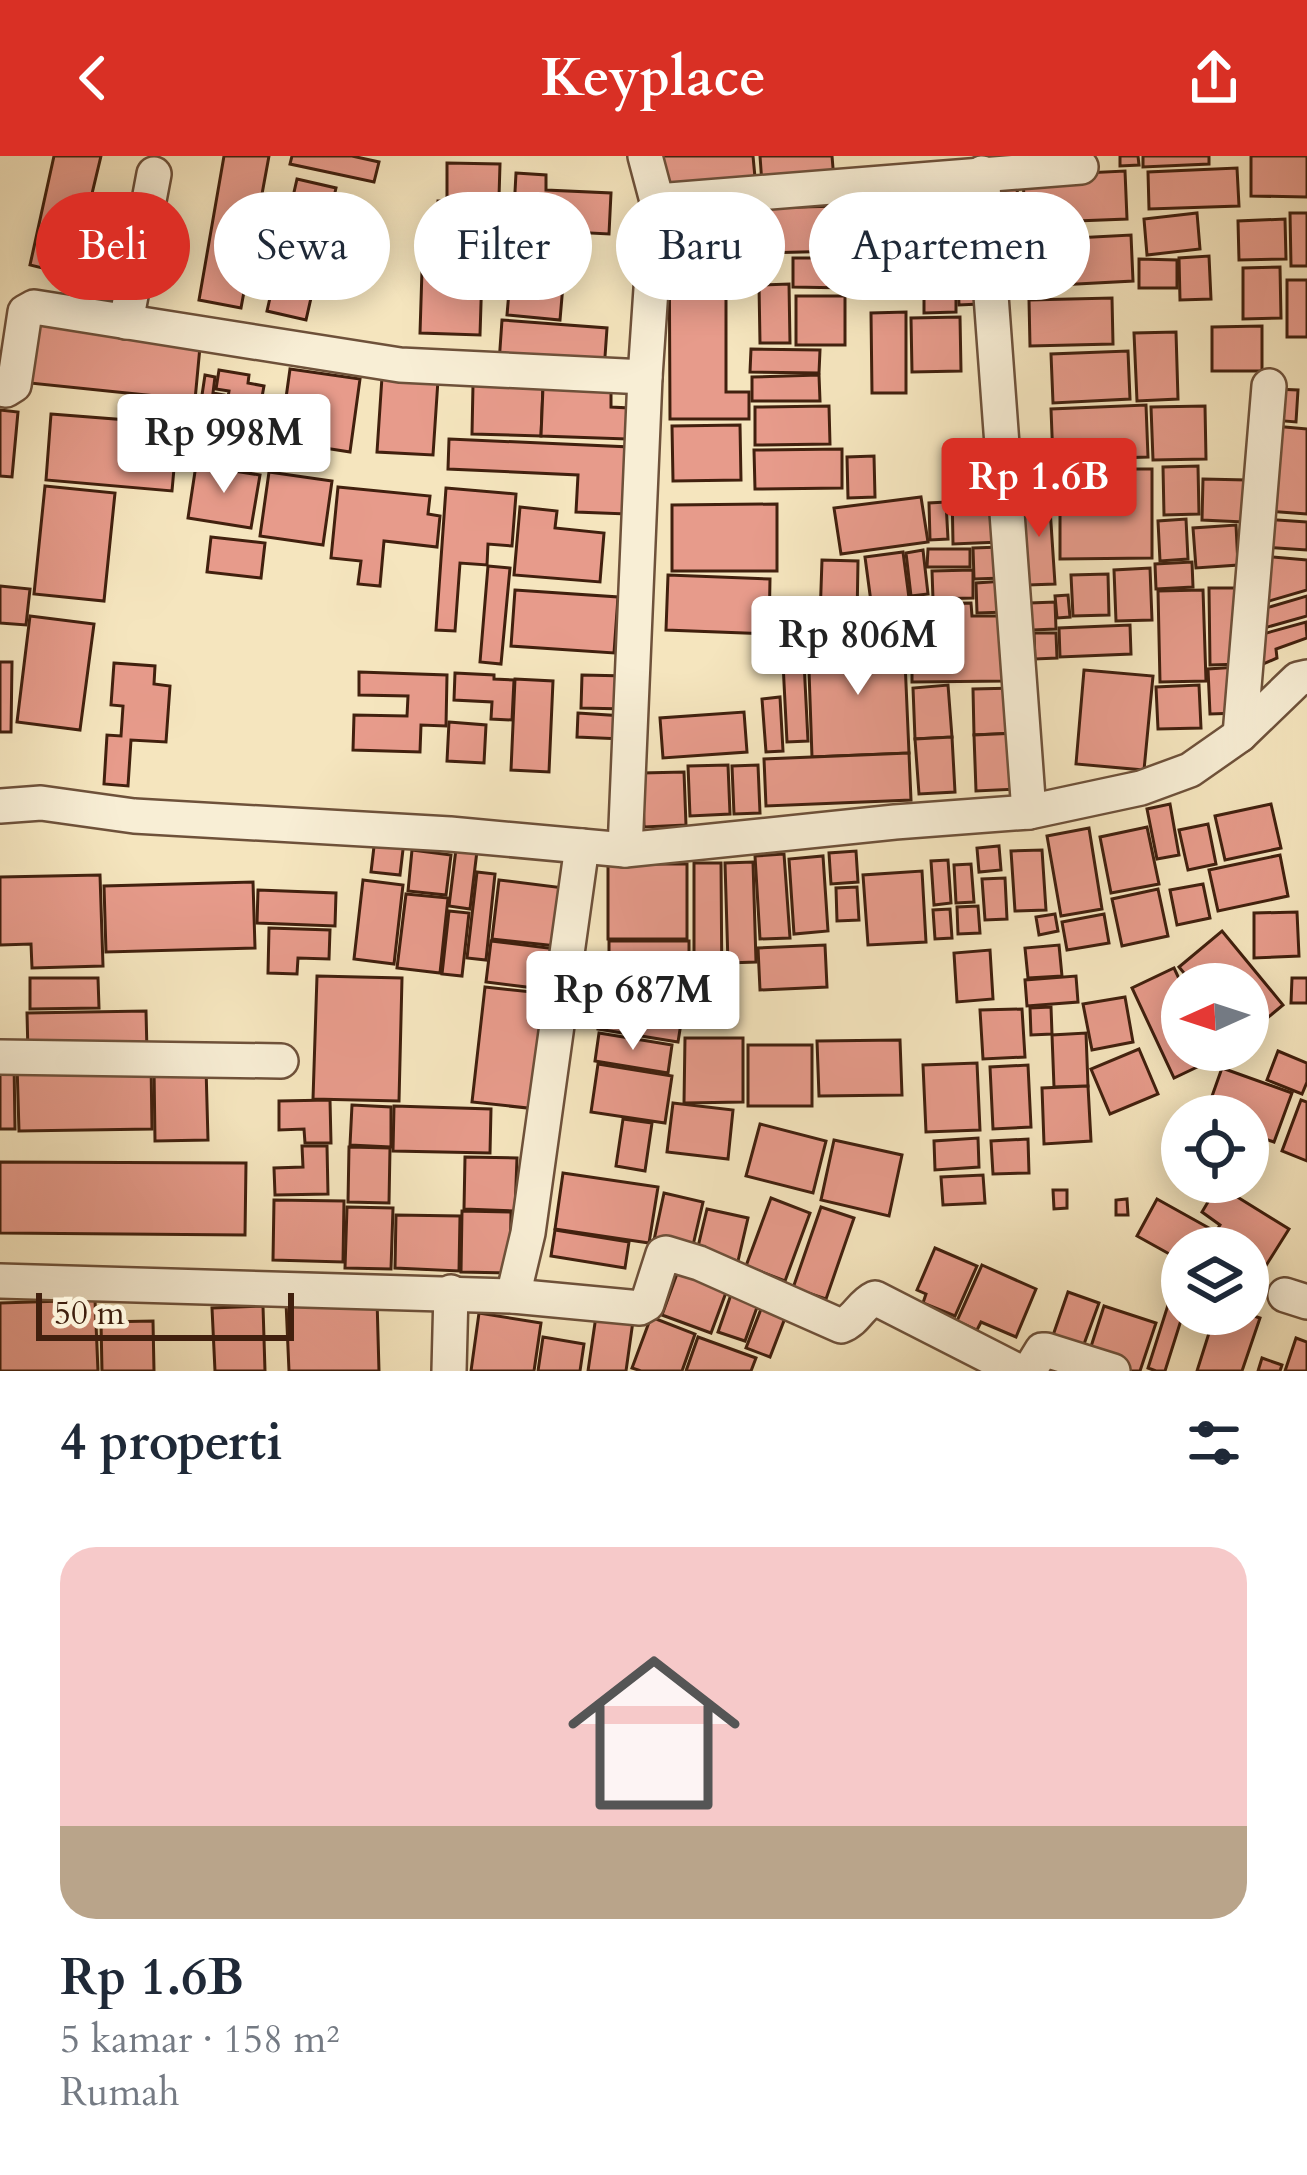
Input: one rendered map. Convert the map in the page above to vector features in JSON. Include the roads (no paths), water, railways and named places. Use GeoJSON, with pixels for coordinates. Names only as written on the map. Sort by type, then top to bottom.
{"type":"FeatureCollection","features":[{"type":"Feature","properties":{"kind":"street"},"geometry":{"type":"LineString","coordinates":[[645,156],[655,192]]}},
{"type":"Feature","properties":{"kind":"street"},"geometry":{"type":"LineString","coordinates":[[761,192],[1081,167]]}},
{"type":"Feature","properties":{"kind":"street"},"geometry":{"type":"LineString","coordinates":[[982,173],[1029,812]]}},
{"type":"Feature","properties":{"kind":"street"},"geometry":{"type":"LineString","coordinates":[[126,322],[154,174]]}},
{"type":"Feature","properties":{"kind":"street"},"geometry":{"type":"LineString","coordinates":[[625,850],[650,300]]}},
{"type":"Feature","properties":{"kind":"street"},"geometry":{"type":"LineString","coordinates":[[0,389],[14,385],[25,312],[34,307],[400,365],[645,377]]}},
{"type":"Feature","properties":{"kind":"street"},"geometry":{"type":"LineString","coordinates":[[1240,735],[1269,386]]}},
{"type":"Feature","properties":{"kind":"street"},"geometry":{"type":"LineString","coordinates":[[0,806],[41,803],[134,816],[450,834],[625,850],[1029,812],[1141,788],[1190,770],[1240,735],[1298,679],[1307,677]]}},
{"type":"Feature","properties":{"kind":"street"},"geometry":{"type":"LineString","coordinates":[[513,1295],[529,1233],[582,846]]}},
{"type":"Feature","properties":{"kind":"street"},"geometry":{"type":"LineString","coordinates":[[0,1057],[281,1061]]}},
{"type":"Feature","properties":{"kind":"street"},"geometry":{"type":"LineString","coordinates":[[0,1282],[451,1292],[640,1308],[647,1304],[666,1252],[841,1326],[853,1321],[864,1304],[875,1298],[1018,1371]]}},
{"type":"Feature","properties":{"kind":"street"},"geometry":{"type":"LineString","coordinates":[[449,1371],[451,1292]]}},
{"type":"Feature","properties":{"kind":"street"},"geometry":{"type":"LineString","coordinates":[[1029,1371],[1046,1350],[1113,1371]]}}]}
